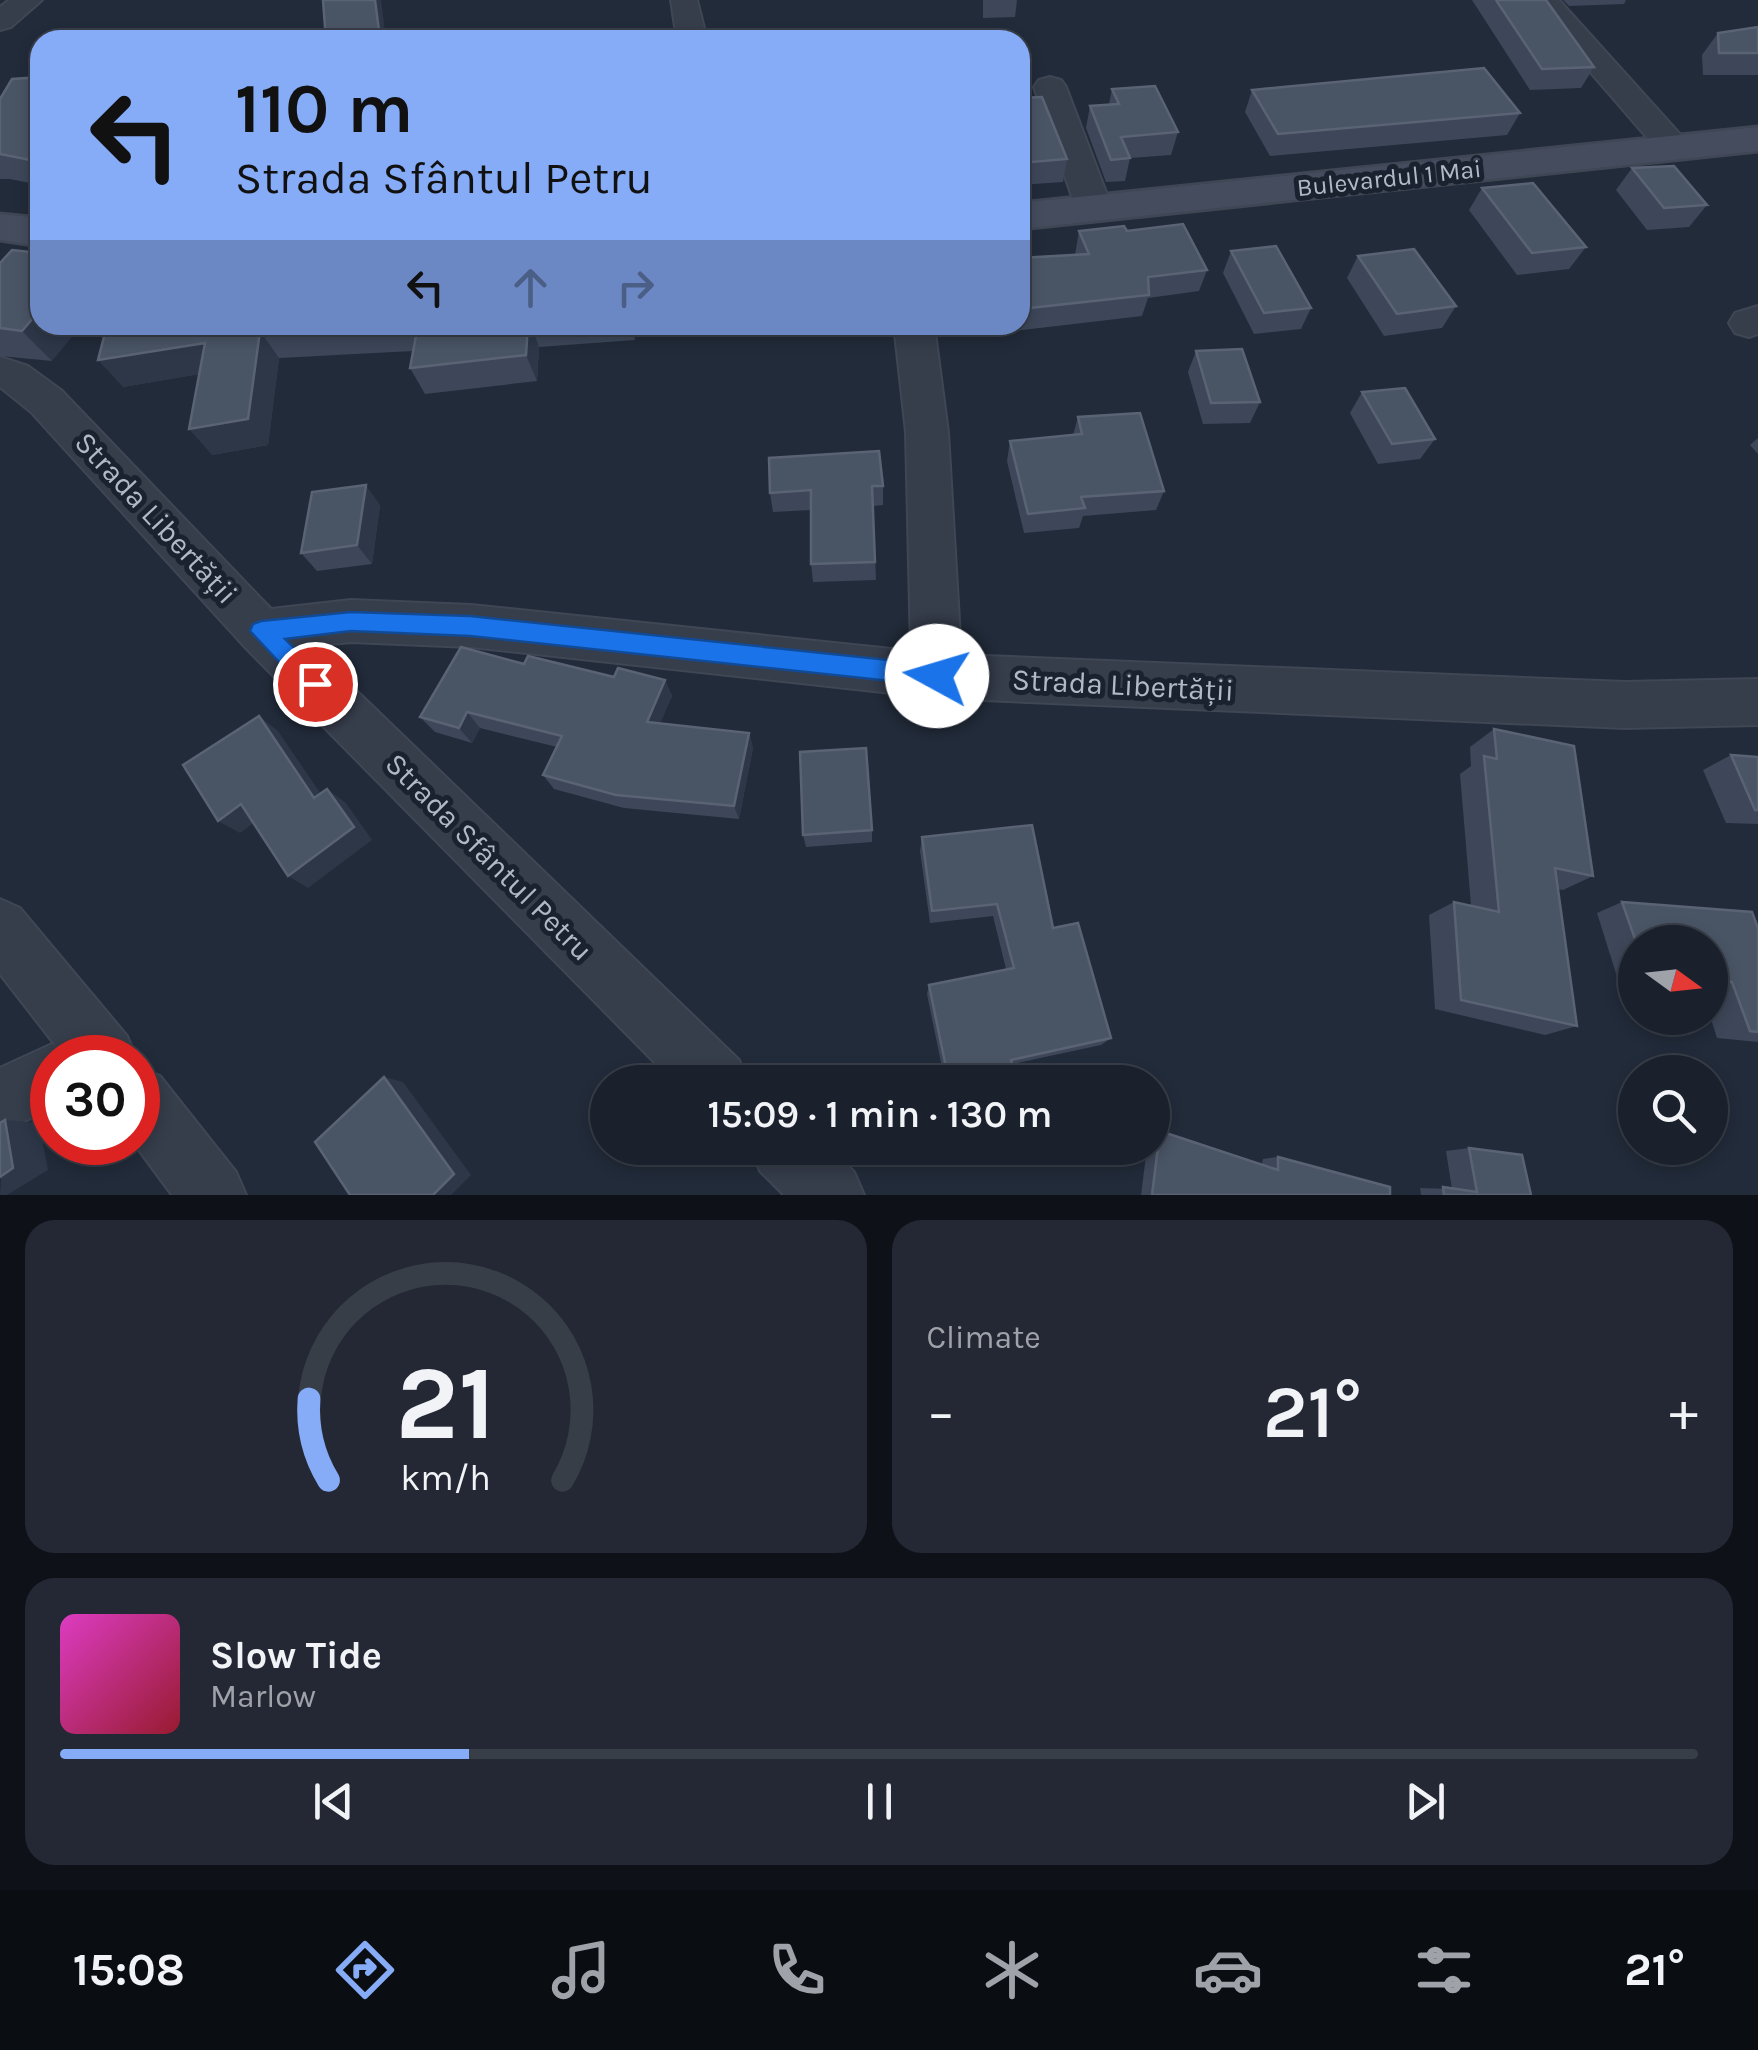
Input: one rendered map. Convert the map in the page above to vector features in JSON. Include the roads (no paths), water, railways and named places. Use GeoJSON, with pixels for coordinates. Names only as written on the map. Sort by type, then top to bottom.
{"type":"FeatureCollection","features":[{"type":"Feature","properties":{"kind":"main road","name":"Bulevardul 1 Mai"},"geometry":{"type":"LineString","coordinates":[[1030,215],[1758,140]]}},
{"type":"Feature","properties":{"kind":"main road"},"geometry":{"type":"LineString","coordinates":[[0,226],[30,230]]}},
{"type":"Feature","properties":{"kind":"street"},"geometry":{"type":"LineString","coordinates":[[0,21],[27,0]]}},
{"type":"Feature","properties":{"kind":"street"},"geometry":{"type":"LineString","coordinates":[[1543,0],[1675,149]]}},
{"type":"Feature","properties":{"kind":"street"},"geometry":{"type":"LineString","coordinates":[[684,2],[690,30]]}},
{"type":"Feature","properties":{"kind":"street"},"geometry":{"type":"LineString","coordinates":[[1050,87],[1094,208]]}},
{"type":"Feature","properties":{"kind":"street"},"geometry":{"type":"LineString","coordinates":[[915,335],[927,432],[937,676]]}},
{"type":"Feature","properties":{"kind":"street","name":"Strada Libertății"},"geometry":{"type":"LineString","coordinates":[[0,372],[14,376],[46,401],[261,631],[351,622],[470,626],[937,676],[1625,706],[1758,702]]}},
{"type":"Feature","properties":{"kind":"street","name":"Strada Sfântul Petru"},"geometry":{"type":"LineString","coordinates":[[261,631],[700,1065]]}},
{"type":"Feature","properties":{"kind":"street"},"geometry":{"type":"LineString","coordinates":[[0,928],[73,1035]]}},
{"type":"Feature","properties":{"kind":"street"},"geometry":{"type":"LineString","coordinates":[[0,1102],[30,1091]]}},
{"type":"Feature","properties":{"kind":"street"},"geometry":{"type":"LineString","coordinates":[[160,1137],[213,1195]]}},
{"type":"Feature","properties":{"kind":"street"},"geometry":{"type":"LineString","coordinates":[[800,1165],[831,1195]]}}]}
